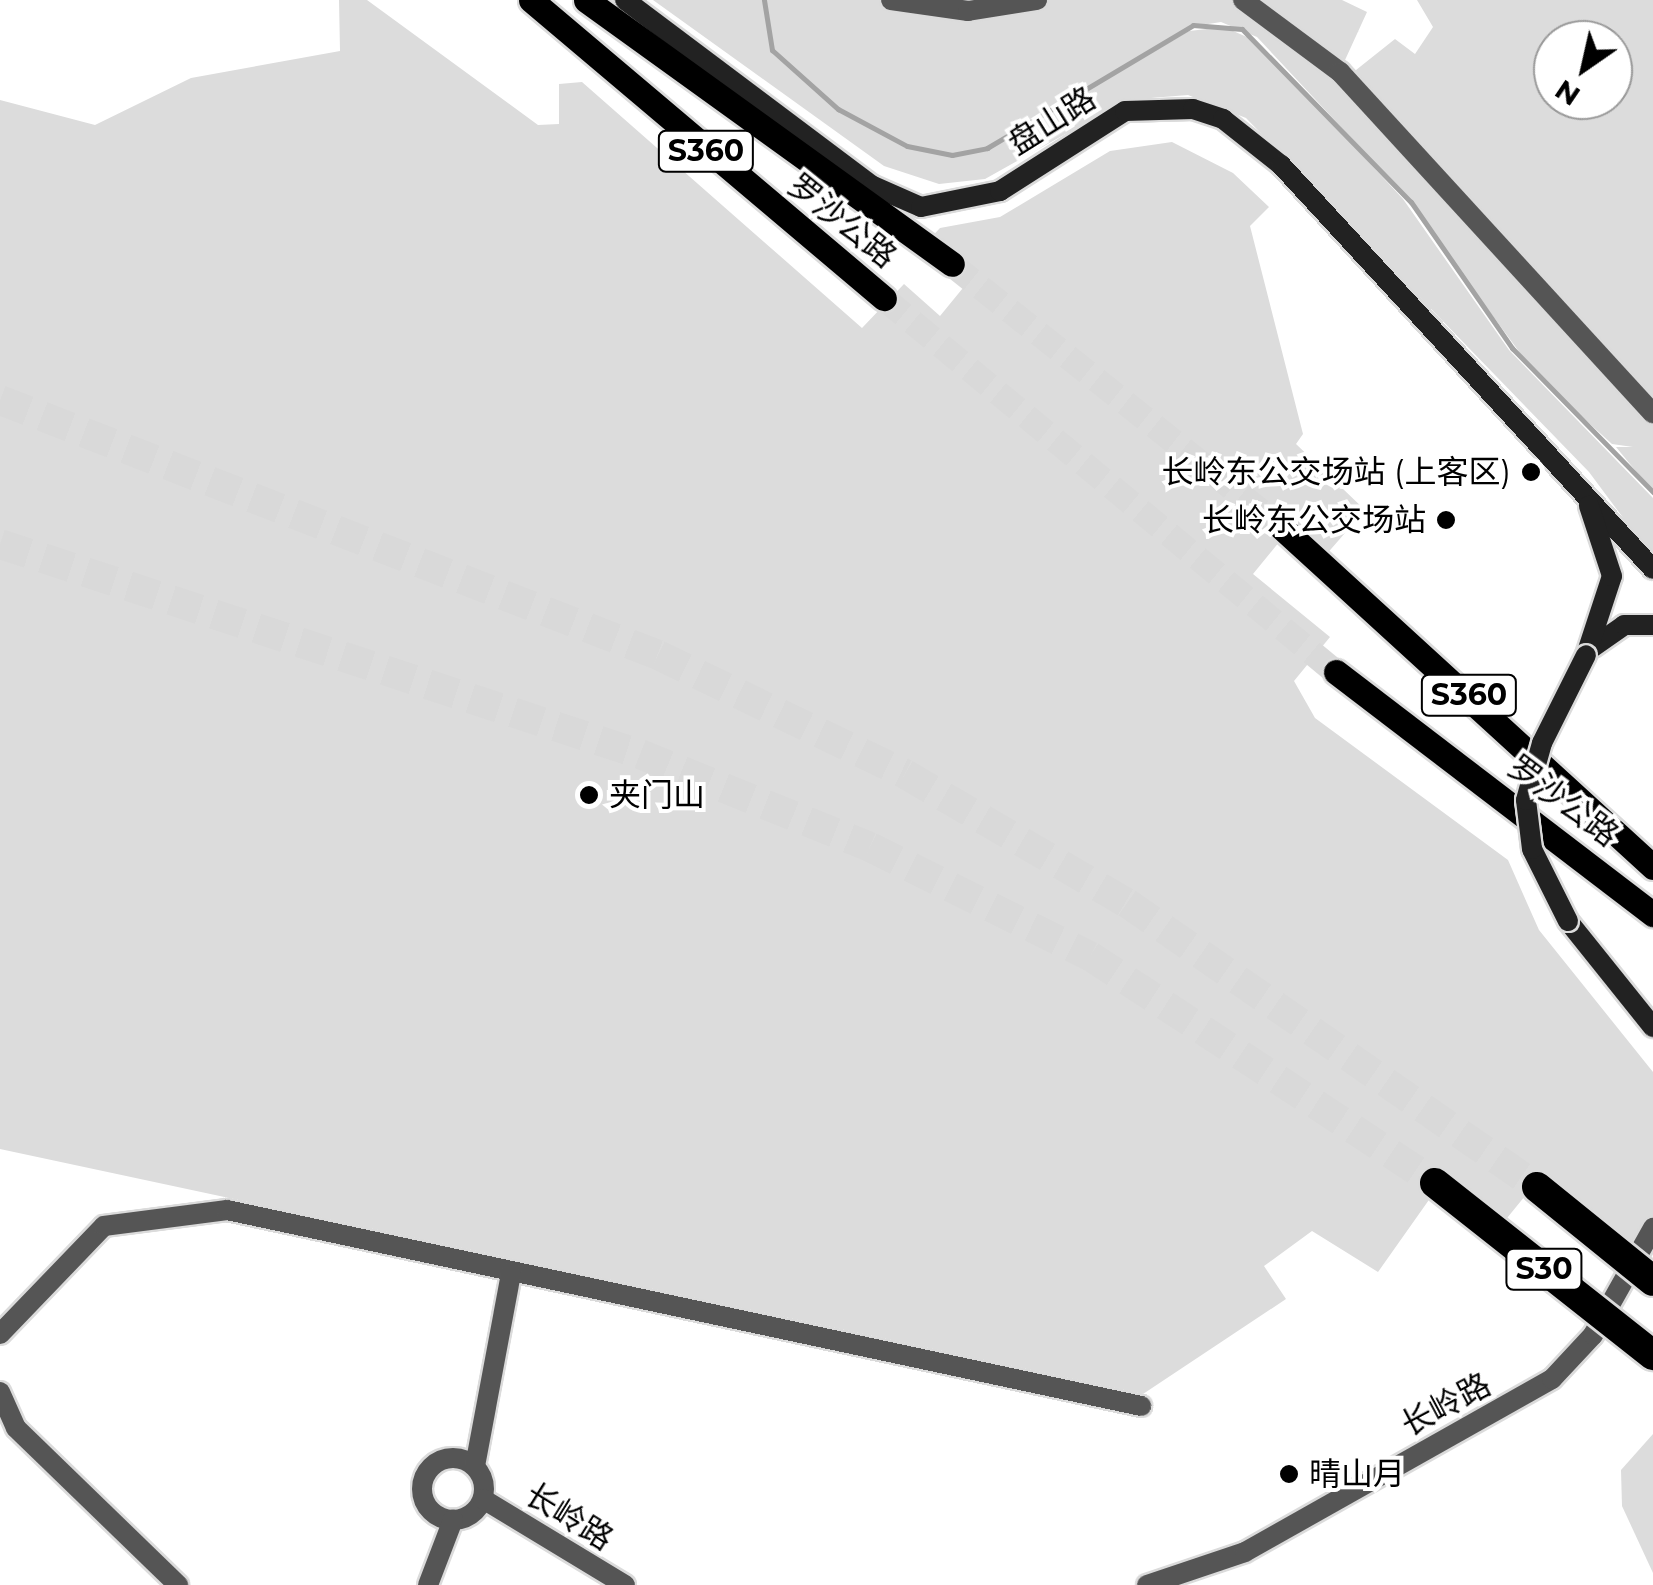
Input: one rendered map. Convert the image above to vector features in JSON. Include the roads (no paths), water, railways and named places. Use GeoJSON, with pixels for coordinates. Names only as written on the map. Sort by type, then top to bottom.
{"type":"FeatureCollection","features":[{"type":"Feature","properties":{"kind":"highway","name":"S30"},"geometry":{"type":"LineString","coordinates":[[1435,1183],[1653,1356]]}},
{"type":"Feature","properties":{"kind":"highway","name":"S30"},"geometry":{"type":"LineString","coordinates":[[1537,1187],[1653,1281]]}},
{"type":"Feature","properties":{"kind":"main road","name":"罗沙公路"},"geometry":{"type":"LineString","coordinates":[[531,0],[884,298]]}},
{"type":"Feature","properties":{"kind":"main road","name":"罗沙公路"},"geometry":{"type":"LineString","coordinates":[[586,0],[952,264]]}},
{"type":"Feature","properties":{"kind":"main road","name":"盘山路"},"geometry":{"type":"LineString","coordinates":[[624,0],[873,186],[921,207],[988,197],[1126,111],[1193,109],[1223,120],[1282,165],[1558,460],[1653,569]]}},
{"type":"Feature","properties":{"kind":"main road","name":"盘山路"},"geometry":{"type":"LineString","coordinates":[[1558,460],[1610,557],[1610,594],[1586,654],[1542,743],[1526,800],[1540,872],[1568,920],[1653,1027]]}},
{"type":"Feature","properties":{"kind":"main road","name":"罗沙公路"},"geometry":{"type":"LineString","coordinates":[[1281,526],[1653,867]]}},
{"type":"Feature","properties":{"kind":"main road"},"geometry":{"type":"LineString","coordinates":[[1586,654],[1612,630],[1653,625]]}},
{"type":"Feature","properties":{"kind":"main road","name":"罗沙公路"},"geometry":{"type":"LineString","coordinates":[[1336,672],[1653,914]]}},
{"type":"Feature","properties":{"kind":"street"},"geometry":{"type":"LineString","coordinates":[[891,0],[968,11],[1037,0]]}},
{"type":"Feature","properties":{"kind":"street"},"geometry":{"type":"LineString","coordinates":[[1243,0],[1346,78],[1653,413]]}},
{"type":"Feature","properties":{"kind":"street"},"geometry":{"type":"LineString","coordinates":[[0,1334],[84,1237],[199,1209],[1142,1406]]}},
{"type":"Feature","properties":{"kind":"street","name":"长岭路"},"geometry":{"type":"LineString","coordinates":[[1147,1585],[1245,1552],[1552,1379],[1593,1335],[1653,1228]]}},
{"type":"Feature","properties":{"kind":"street"},"geometry":{"type":"LineString","coordinates":[[428,1585],[452,1520],[483,1499],[475,1466],[510,1273]]}},
{"type":"Feature","properties":{"kind":"street"},"geometry":{"type":"LineString","coordinates":[[0,1392],[16,1428],[178,1585]]}},
{"type":"Feature","properties":{"kind":"street"},"geometry":{"type":"LineString","coordinates":[[452,1520],[432,1512],[422,1482],[442,1459],[475,1466]]}},
{"type":"Feature","properties":{"kind":"street","name":"长岭路"},"geometry":{"type":"LineString","coordinates":[[483,1499],[625,1585]]}},
{"type":"Feature","properties":{"kind":"waterway"},"geometry":{"type":"LineString","coordinates":[[764,0],[772,50],[838,109],[907,146],[952,155],[987,148],[1193,25],[1242,29],[1411,202],[1512,348],[1653,492]]}},
{"type":"Feature","properties":{"kind":"tunnel"},"geometry":{"type":"LineString","coordinates":[[952,264],[1281,527]]}},
{"type":"Feature","properties":{"kind":"tunnel"},"geometry":{"type":"LineString","coordinates":[[884,298],[1336,672]]}},
{"type":"Feature","properties":{"kind":"tunnel"},"geometry":{"type":"LineString","coordinates":[[0,400],[658,655],[905,774],[1127,903],[1537,1187]]}},
{"type":"Feature","properties":{"kind":"tunnel"},"geometry":{"type":"LineString","coordinates":[[0,544],[640,754],[870,847],[1090,956],[1435,1183]]}},
{"type":"Feature","properties":{"kind":"place","name":"长岭东公交场站 (上客区)"},"geometry":{"type":"Point","coordinates":[1531,472]}},
{"type":"Feature","properties":{"kind":"place","name":"长岭东公交场站"},"geometry":{"type":"Point","coordinates":[1446,520]}},
{"type":"Feature","properties":{"kind":"place","name":"夹门山"},"geometry":{"type":"Point","coordinates":[589,795]}},
{"type":"Feature","properties":{"kind":"place","name":"晴山月"},"geometry":{"type":"Point","coordinates":[1289,1474]}}]}
